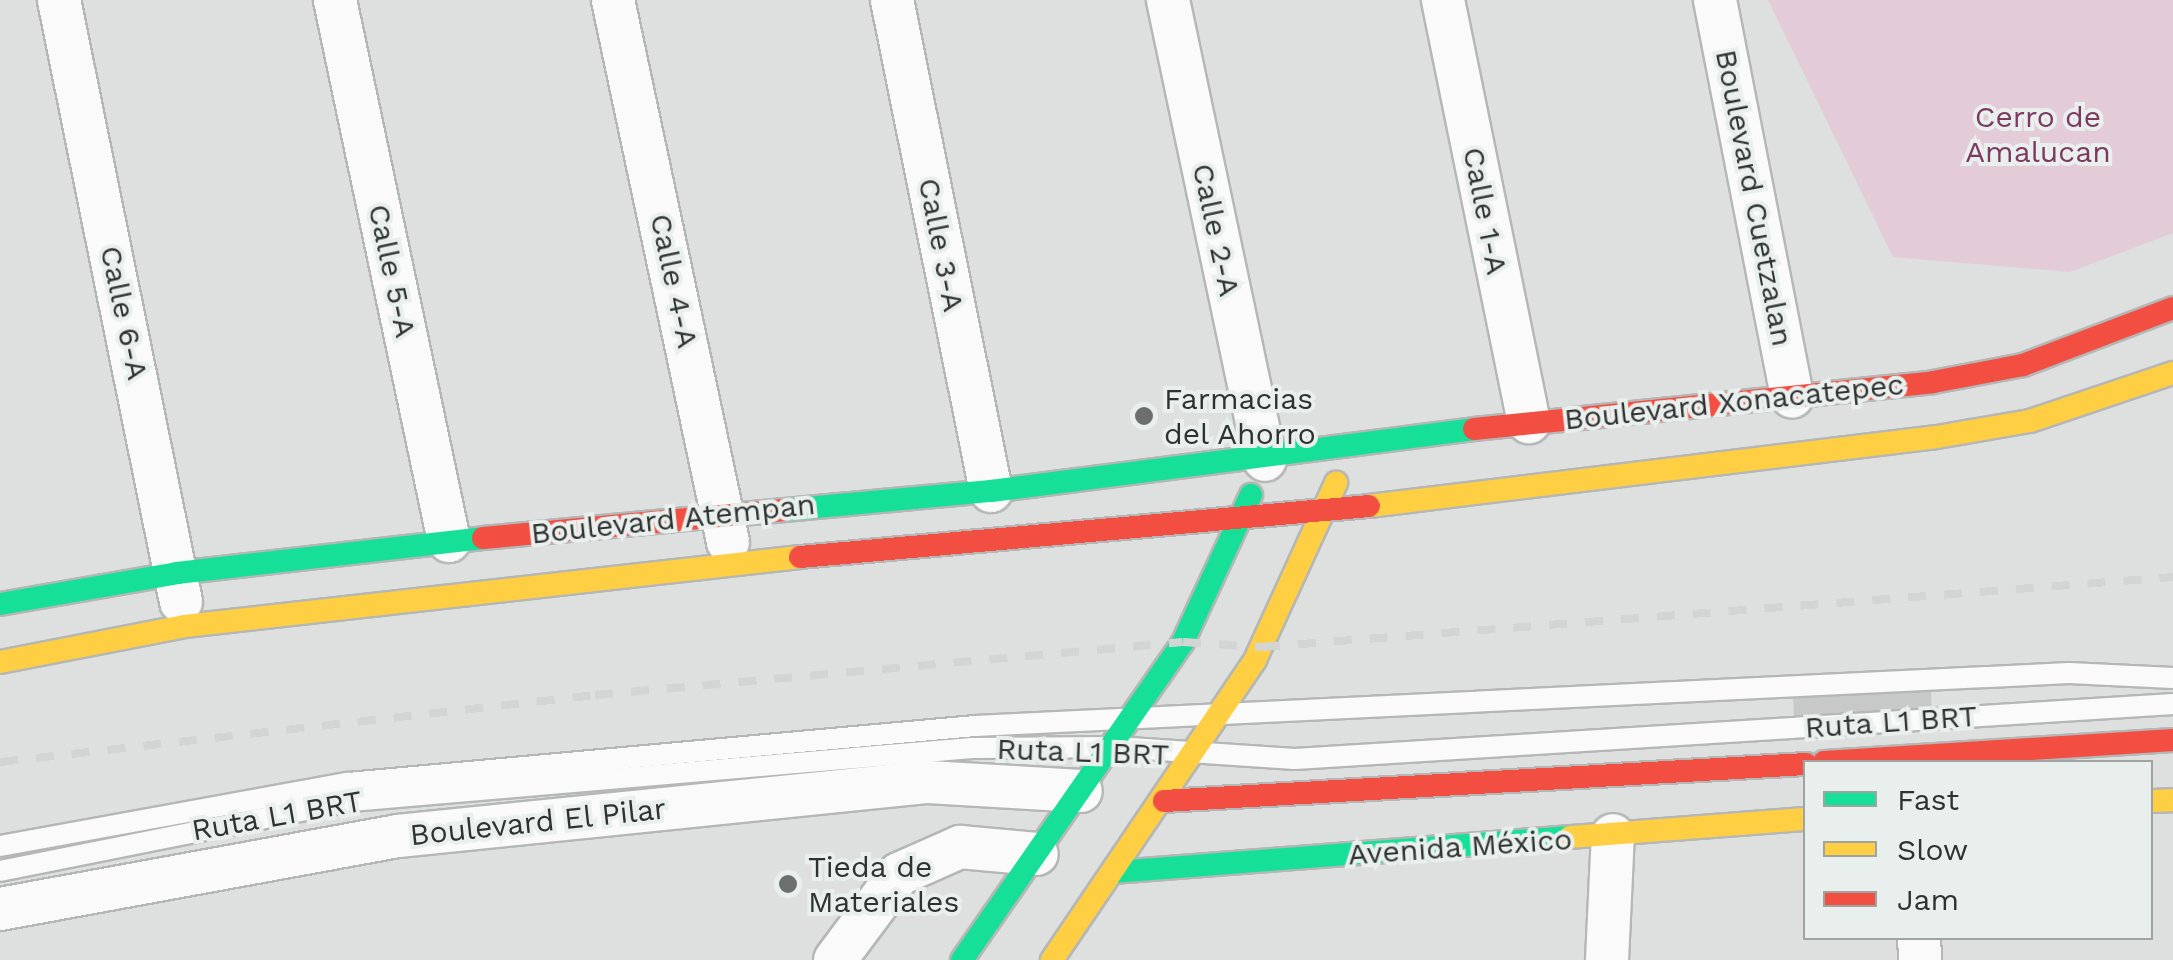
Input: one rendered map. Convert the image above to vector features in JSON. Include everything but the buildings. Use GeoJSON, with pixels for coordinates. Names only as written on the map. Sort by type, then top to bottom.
{"type":"FeatureCollection","features":[{"type":"Feature","properties":{"kind":"street","name":"Calle 6-A"},"geometry":{"type":"LineString","coordinates":[[59,0],[178,573],[184,626]]}},
{"type":"Feature","properties":{"kind":"street","name":"Calle 5-A"},"geometry":{"type":"LineString","coordinates":[[335,0],[449,541]]}},
{"type":"Feature","properties":{"kind":"street","name":"Calle 4-A"},"geometry":{"type":"LineString","coordinates":[[613,0],[725,512],[731,562]]}},
{"type":"Feature","properties":{"kind":"street","name":"Calle 3-A"},"geometry":{"type":"LineString","coordinates":[[892,0],[991,491]]}},
{"type":"Feature","properties":{"kind":"street","name":"Calle 2-A"},"geometry":{"type":"LineString","coordinates":[[1168,0],[1265,460]]}},
{"type":"Feature","properties":{"kind":"street","name":"Calle 1-A"},"geometry":{"type":"LineString","coordinates":[[1442,0],[1529,422]]}},
{"type":"Feature","properties":{"kind":"street","name":"Boulevard Cuetzalan"},"geometry":{"type":"LineString","coordinates":[[1716,0],[1792,396]]}},
{"type":"Feature","properties":{"kind":"street","name":"Boulevard Xonacatepec"},"geometry":{"type":"LineString","coordinates":[[1347,449],[1529,422],[1792,396],[2024,365],[2173,308]]}},
{"type":"Feature","properties":{"kind":"street","name":"Boulevard Xonacatepec"},"geometry":{"type":"LineString","coordinates":[[1328,509],[1936,437],[2030,421],[2173,373]]}},
{"type":"Feature","properties":{"kind":"street","name":"Boulevard Atempan"},"geometry":{"type":"LineString","coordinates":[[0,604],[178,573],[449,541],[725,512],[991,491],[1347,449]]}},
{"type":"Feature","properties":{"kind":"street"},"geometry":{"type":"LineString","coordinates":[[1071,954],[1114,872],[1194,756],[1262,647],[1328,509],[1347,449]]}},
{"type":"Feature","properties":{"kind":"street"},"geometry":{"type":"LineString","coordinates":[[962,960],[1138,714],[1183,642],[1241,521],[1265,460]]}},
{"type":"Feature","properties":{"kind":"street","name":"Boulevard Atempan"},"geometry":{"type":"LineString","coordinates":[[0,662],[184,626],[731,562],[1241,521],[1328,509]]}},
{"type":"Feature","properties":{"kind":"street"},"geometry":{"type":"LineString","coordinates":[[1908,760],[2173,740]]}},
{"type":"Feature","properties":{"kind":"street","name":"Avenida México"},"geometry":{"type":"LineString","coordinates":[[1164,801],[1803,764]]}},
{"type":"Feature","properties":{"kind":"street","name":"Boulevard El Pilar"},"geometry":{"type":"LineString","coordinates":[[0,909],[398,836],[928,782],[1081,790]]}},
{"type":"Feature","properties":{"kind":"street","name":"Avenida México"},"geometry":{"type":"LineString","coordinates":[[1114,872],[1803,819]]}},
{"type":"Feature","properties":{"kind":"street"},"geometry":{"type":"LineString","coordinates":[[1607,960],[1613,835]]}},
{"type":"Feature","properties":{"kind":"street"},"geometry":{"type":"LineString","coordinates":[[835,960],[900,874],[960,846],[1037,854]]}},
{"type":"Feature","properties":{"kind":"lane","name":"Ruta L1 BRT"},"geometry":{"type":"LineString","coordinates":[[0,846],[348,783],[1138,714],[2069,673],[2173,678]]}},
{"type":"Feature","properties":{"kind":"lane","name":"Ruta L1 BRT"},"geometry":{"type":"LineString","coordinates":[[0,871],[351,801],[972,748],[1115,747],[1194,756],[1295,758],[2173,704]]}},
{"type":"Feature","properties":{"kind":"green space","name":"Cerro de Amalucan"},"geometry":{"type":"Polygon","coordinates":[[[1768,0],[2173,0],[2173,233],[2070,272],[1893,257],[1768,0]]]}},
{"type":"Feature","properties":{"kind":"railway"},"geometry":{"type":"LineString","coordinates":[[0,762],[595,695],[1183,642],[1262,647],[2173,577]]}},
{"type":"Feature","properties":{"kind":"traffic: fast"},"geometry":{"type":"LineString","coordinates":[[785,510],[991,491],[1474,429]]}},
{"type":"Feature","properties":{"kind":"traffic: fast"},"geometry":{"type":"LineString","coordinates":[[962,960],[1183,642],[1251,495]]}},
{"type":"Feature","properties":{"kind":"traffic: fast"},"geometry":{"type":"LineString","coordinates":[[0,604],[177,573],[483,538]]}},
{"type":"Feature","properties":{"kind":"traffic: fast"},"geometry":{"type":"LineString","coordinates":[[1114,872],[1570,837]]}},
{"type":"Feature","properties":{"kind":"traffic: slow"},"geometry":{"type":"LineString","coordinates":[[1369,506],[1937,437],[2030,421],[2173,373]]}},
{"type":"Feature","properties":{"kind":"traffic: slow"},"geometry":{"type":"LineString","coordinates":[[1052,960],[1255,660],[1336,483]]}},
{"type":"Feature","properties":{"kind":"traffic: slow"},"geometry":{"type":"LineString","coordinates":[[0,662],[185,626],[800,557]]}},
{"type":"Feature","properties":{"kind":"traffic: slow"},"geometry":{"type":"LineString","coordinates":[[2153,801],[2173,800]]}},
{"type":"Feature","properties":{"kind":"traffic: slow"},"geometry":{"type":"LineString","coordinates":[[1570,837],[1803,819]]}},
{"type":"Feature","properties":{"kind":"traffic: jam"},"geometry":{"type":"LineString","coordinates":[[1474,429],[1933,382],[2023,365],[2173,308]]}},
{"type":"Feature","properties":{"kind":"traffic: jam"},"geometry":{"type":"LineString","coordinates":[[800,557],[1369,506]]}},
{"type":"Feature","properties":{"kind":"traffic: jam"},"geometry":{"type":"LineString","coordinates":[[483,538],[785,510]]}},
{"type":"Feature","properties":{"kind":"traffic: jam"},"geometry":{"type":"LineString","coordinates":[[1856,760],[2173,740]]}},
{"type":"Feature","properties":{"kind":"traffic: jam"},"geometry":{"type":"LineString","coordinates":[[1164,801],[1803,764]]}},
{"type":"Feature","properties":{"kind":"place","name":"Farmacias del Ahorro"},"geometry":{"type":"Point","coordinates":[1144,416]}},
{"type":"Feature","properties":{"kind":"place","name":"Tieda de Materiales"},"geometry":{"type":"Point","coordinates":[788,884]}}]}
